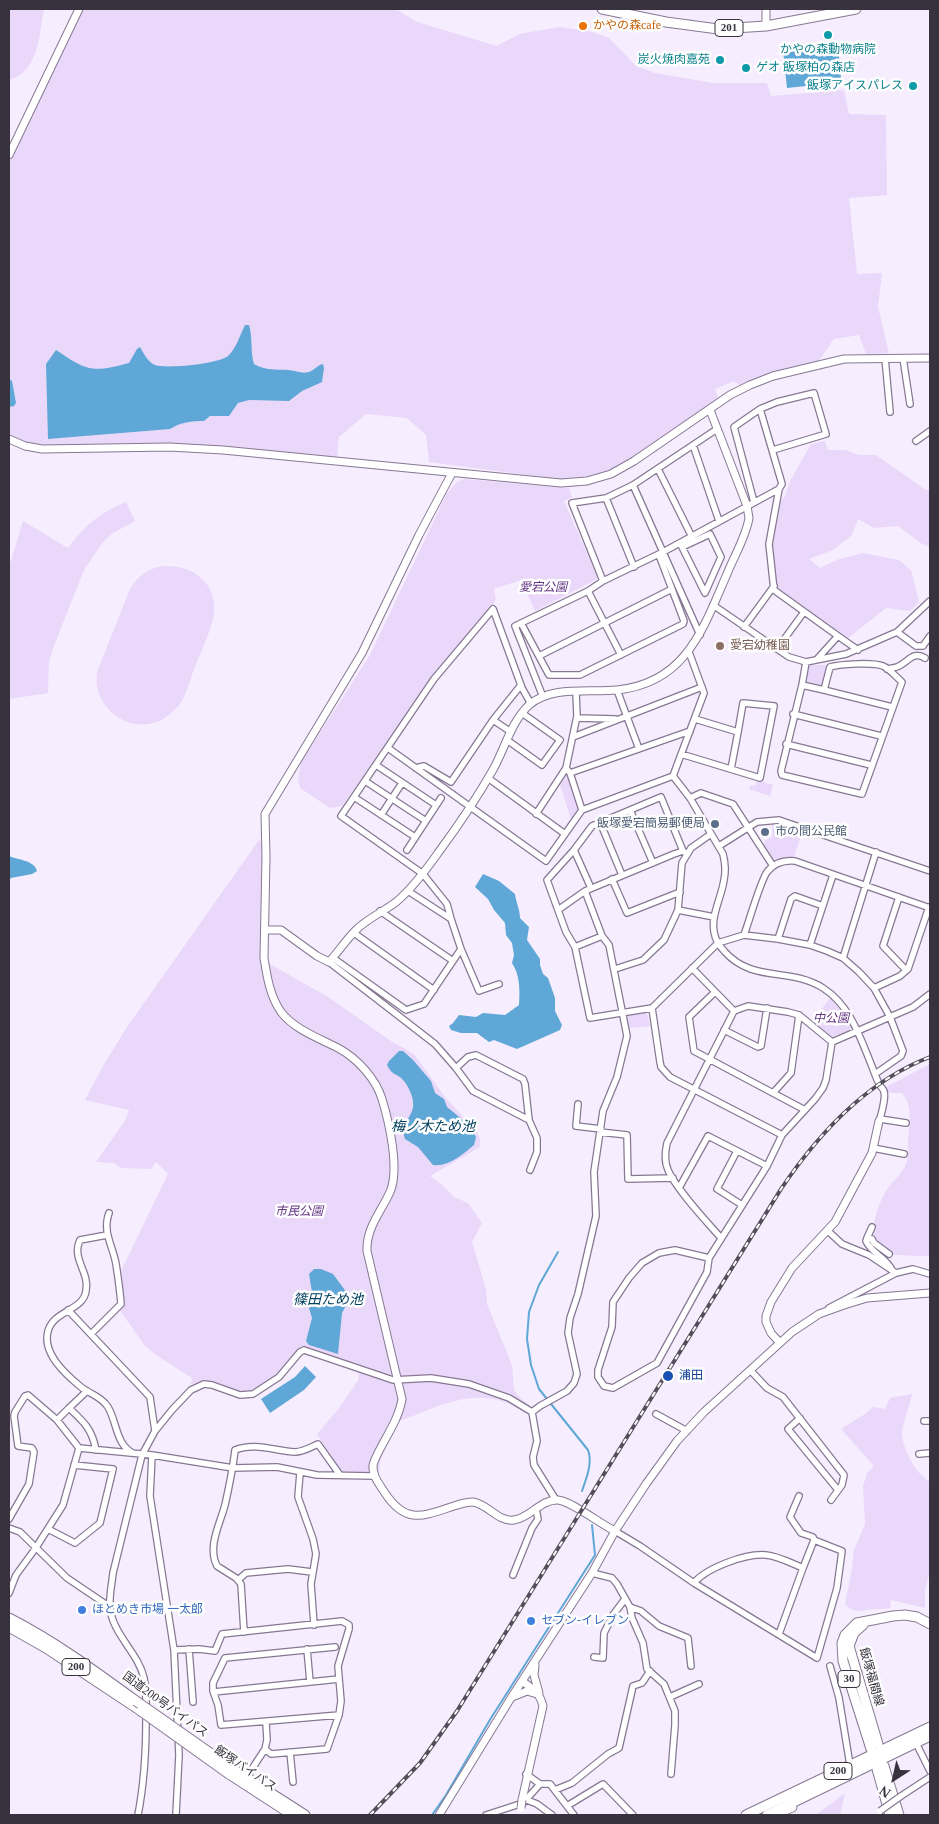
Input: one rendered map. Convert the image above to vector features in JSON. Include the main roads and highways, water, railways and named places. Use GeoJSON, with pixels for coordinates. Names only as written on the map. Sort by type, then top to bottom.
{"type":"FeatureCollection","features":[{"type":"Feature","properties":{"kind":"main road","name":"201"},"geometry":{"type":"LineString","coordinates":[[602,9],[666,22],[718,29],[766,26],[856,9]]}},
{"type":"Feature","properties":{"kind":"main road","name":"飯塚福間線"},"geometry":{"type":"LineString","coordinates":[[875,1746],[842,1654],[845,1635],[857,1623],[893,1616],[917,1617],[930,1624]]}},
{"type":"Feature","properties":{"kind":"main road","name":"国道200号バイパス"},"geometry":{"type":"LineString","coordinates":[[9,1618],[59,1647],[136,1700],[230,1771],[246,1778],[305,1815]]}},
{"type":"Feature","properties":{"kind":"main road","name":"飯塚バイパス"},"geometry":{"type":"LineString","coordinates":[[9,1627],[80,1670],[292,1815]]}},
{"type":"Feature","properties":{"kind":"main road","name":"200"},"geometry":{"type":"LineString","coordinates":[[746,1815],[930,1727]]}},
{"type":"Feature","properties":{"kind":"main road","name":"200"},"geometry":{"type":"LineString","coordinates":[[767,1815],[930,1736]]}},
{"type":"Feature","properties":{"kind":"main road"},"geometry":{"type":"LineString","coordinates":[[890,1815],[880,1767],[899,1815]]}},
{"type":"Feature","properties":{"kind":"main road"},"geometry":{"type":"LineString","coordinates":[[781,1815],[785,1810],[812,1798],[829,1785]]}},
{"type":"Feature","properties":{"kind":"water"},"geometry":{"type":"Polygon","coordinates":[[[838,45],[841,79],[815,82],[815,85],[787,88],[783,50],[838,45]]]}},
{"type":"Feature","properties":{"kind":"water"},"geometry":{"type":"Polygon","coordinates":[[[245,325],[249,325],[254,364],[267,369],[304,373],[323,364],[322,382],[302,391],[289,401],[249,400],[238,403],[229,416],[210,416],[204,421],[186,422],[170,429],[48,439],[46,364],[56,350],[83,366],[98,369],[129,363],[140,347],[148,360],[155,365],[192,365],[228,356],[236,346],[245,325]]]}},
{"type":"Feature","properties":{"kind":"water"},"geometry":{"type":"Polygon","coordinates":[[[9,379],[12,381],[16,403],[14,406],[9,407],[9,379]]]}},
{"type":"Feature","properties":{"kind":"water"},"geometry":{"type":"Polygon","coordinates":[[[9,856],[29,862],[37,871],[9,880],[9,856]]]}},
{"type":"Feature","properties":{"kind":"water"},"geometry":{"type":"Polygon","coordinates":[[[483,874],[499,881],[515,894],[520,918],[529,927],[527,940],[540,959],[543,974],[548,978],[555,998],[555,1011],[562,1025],[560,1030],[517,1049],[494,1040],[489,1042],[477,1033],[461,1033],[451,1030],[449,1026],[459,1015],[476,1017],[483,1013],[505,1015],[519,1005],[518,978],[512,963],[514,955],[512,943],[506,935],[505,923],[488,899],[475,887],[483,874]]]}},
{"type":"Feature","properties":{"kind":"water","name":"梅ノ木ため池"},"geometry":{"type":"Polygon","coordinates":[[[399,1051],[403,1051],[413,1060],[431,1081],[435,1093],[444,1099],[447,1107],[469,1125],[476,1137],[474,1145],[450,1162],[433,1165],[418,1147],[405,1139],[404,1128],[412,1112],[412,1097],[404,1081],[391,1071],[387,1065],[399,1051]]]}},
{"type":"Feature","properties":{"kind":"water","name":"篠田ため池"},"geometry":{"type":"Polygon","coordinates":[[[314,1269],[321,1269],[333,1274],[347,1293],[349,1300],[342,1313],[338,1354],[309,1345],[306,1341],[312,1318],[308,1305],[312,1292],[309,1274],[314,1269]]]}},
{"type":"Feature","properties":{"kind":"water"},"geometry":{"type":"Polygon","coordinates":[[[305,1366],[316,1377],[304,1390],[270,1413],[261,1399],[295,1377],[305,1366]]]}},
{"type":"Feature","properties":{"kind":"waterway"},"geometry":{"type":"LineString","coordinates":[[558,1252],[539,1285],[529,1312],[527,1339],[531,1365],[539,1389],[588,1450],[590,1460],[582,1491]]}},
{"type":"Feature","properties":{"kind":"waterway"},"geometry":{"type":"LineString","coordinates":[[432,1815],[446,1795],[491,1718],[595,1555],[592,1525]]}},
{"type":"Feature","properties":{"kind":"railway"},"geometry":{"type":"LineString","coordinates":[[370,1815],[420,1763],[457,1711],[795,1169],[828,1129],[865,1095],[907,1067],[930,1057]]}},
{"type":"Feature","properties":{"kind":"place","name":"かやの森cafe"},"geometry":{"type":"Point","coordinates":[583,26]}},
{"type":"Feature","properties":{"kind":"place","name":"かやの森動物病院"},"geometry":{"type":"Point","coordinates":[828,35]}},
{"type":"Feature","properties":{"kind":"place","name":"炭火焼肉嘉苑"},"geometry":{"type":"Point","coordinates":[720,60]}},
{"type":"Feature","properties":{"kind":"place","name":"ゲオ 飯塚柏の森店"},"geometry":{"type":"Point","coordinates":[746,68]}},
{"type":"Feature","properties":{"kind":"place","name":"飯塚アイスパレス"},"geometry":{"type":"Point","coordinates":[913,86]}},
{"type":"Feature","properties":{"kind":"place","name":"愛宕幼稚園"},"geometry":{"type":"Point","coordinates":[720,646]}},
{"type":"Feature","properties":{"kind":"place","name":"飯塚愛宕簡易郵便局"},"geometry":{"type":"Point","coordinates":[715,824]}},
{"type":"Feature","properties":{"kind":"place","name":"市の間公民館"},"geometry":{"type":"Point","coordinates":[765,832]}},
{"type":"Feature","properties":{"kind":"place","name":"浦田"},"geometry":{"type":"Point","coordinates":[668,1376]}},
{"type":"Feature","properties":{"kind":"place","name":"ほとめき市場 一太郎"},"geometry":{"type":"Point","coordinates":[82,1610]}},
{"type":"Feature","properties":{"kind":"place","name":"セブン-イレブン"},"geometry":{"type":"Point","coordinates":[531,1621]}},
{"type":"Feature","properties":{"kind":"park label","name":"愛宕公園"},"geometry":{"type":"Point","coordinates":[543,588]}},
{"type":"Feature","properties":{"kind":"park label","name":"中公園"},"geometry":{"type":"Point","coordinates":[831,1019]}},
{"type":"Feature","properties":{"kind":"park label","name":"市民公園"},"geometry":{"type":"Point","coordinates":[299,1212]}}]}
